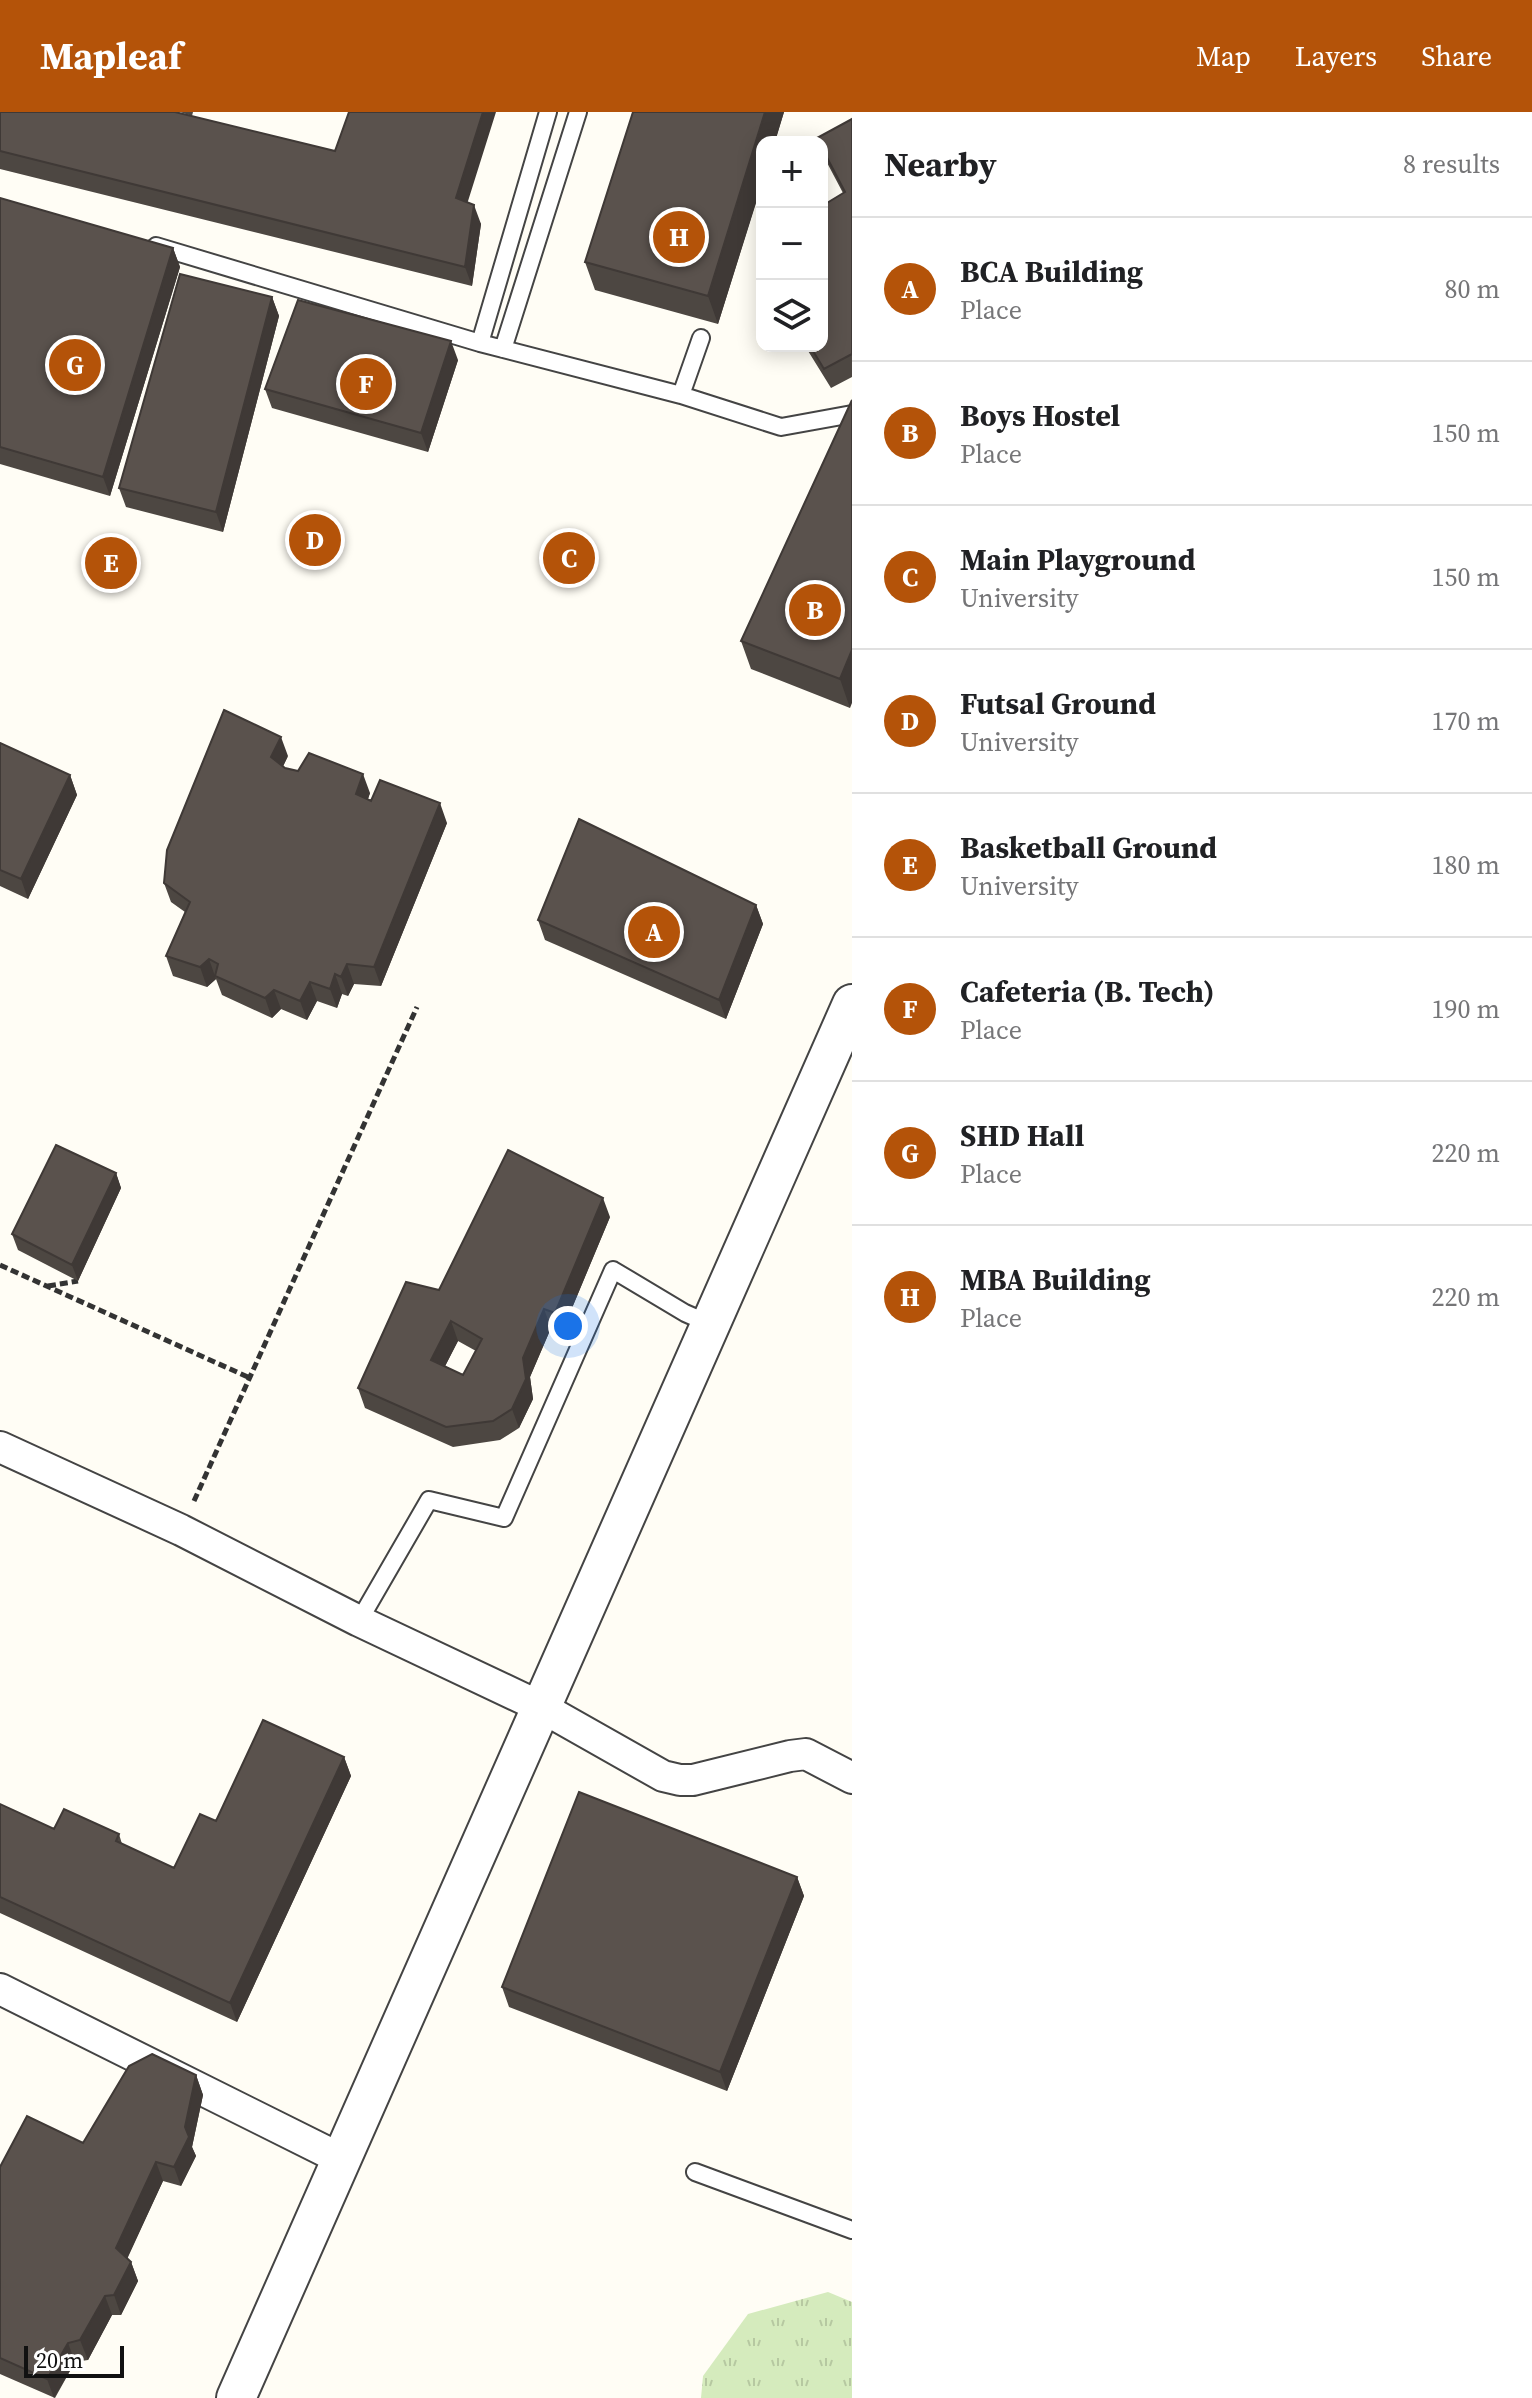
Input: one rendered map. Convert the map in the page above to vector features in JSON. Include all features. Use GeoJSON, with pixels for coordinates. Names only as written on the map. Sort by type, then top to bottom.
{"type":"FeatureCollection","features":[{"type":"Feature","properties":{"kind":"street"},"geometry":{"type":"LineString","coordinates":[[236,2398],[852,1004]]}},
{"type":"Feature","properties":{"kind":"street"},"geometry":{"type":"LineString","coordinates":[[0,1447],[181,1530],[359,1621],[541,1707],[663,1776],[693,1780],[806,1754],[852,1778]]}},
{"type":"Feature","properties":{"kind":"street"},"geometry":{"type":"LineString","coordinates":[[0,1989],[341,2159]]}},
{"type":"Feature","properties":{"kind":"lane"},"geometry":{"type":"LineString","coordinates":[[480,343],[548,112]]}},
{"type":"Feature","properties":{"kind":"lane"},"geometry":{"type":"LineString","coordinates":[[503,349],[578,112]]}},
{"type":"Feature","properties":{"kind":"lane"},"geometry":{"type":"LineString","coordinates":[[135,240],[480,343],[681,395],[781,427],[852,414]]}},
{"type":"Feature","properties":{"kind":"lane"},"geometry":{"type":"LineString","coordinates":[[681,395],[701,338]]}},
{"type":"Feature","properties":{"kind":"lane"},"geometry":{"type":"LineString","coordinates":[[359,1621],[429,1500],[504,1518],[613,1270],[685,1313],[710,1324]]}},
{"type":"Feature","properties":{"kind":"lane"},"geometry":{"type":"LineString","coordinates":[[695,2172],[852,2230]]}},
{"type":"Feature","properties":{"kind":"path"},"geometry":{"type":"LineString","coordinates":[[181,1530],[417,1007]]}},
{"type":"Feature","properties":{"kind":"path"},"geometry":{"type":"LineString","coordinates":[[0,1265],[250,1378]]}},
{"type":"Feature","properties":{"kind":"path"},"geometry":{"type":"LineString","coordinates":[[47,1286],[78,1281]]}},
{"type":"Feature","properties":{"kind":"green space"},"geometry":{"type":"Polygon","coordinates":[[[828,2292],[852,2302],[852,2398],[701,2398],[703,2376],[748,2314],[828,2292]]]}},
{"type":"Feature","properties":{"kind":"building"},"geometry":{"type":"Polygon","coordinates":[[[0,112],[175,112],[335,151],[349,112],[483,112],[456,198],[474,205],[465,267],[0,151],[0,112]]]}},
{"type":"Feature","properties":{"kind":"building"},"geometry":{"type":"Polygon","coordinates":[[[633,112],[765,112],[708,296],[585,262],[633,112]]]}},
{"type":"Feature","properties":{"kind":"building"},"geometry":{"type":"Polygon","coordinates":[[[852,119],[852,354],[824,369],[814,352],[828,352],[828,202],[845,192],[828,159],[828,136],[821,136],[852,119]]]}},
{"type":"Feature","properties":{"kind":"building"},"geometry":{"type":"Polygon","coordinates":[[[0,198],[173,248],[103,477],[0,447],[0,198]]]}},
{"type":"Feature","properties":{"kind":"building"},"geometry":{"type":"Polygon","coordinates":[[[180,274],[272,297],[216,512],[119,488],[180,274]]]}},
{"type":"Feature","properties":{"kind":"building"},"geometry":{"type":"Polygon","coordinates":[[[298,300],[451,341],[421,433],[265,389],[298,300]]]}},
{"type":"Feature","properties":{"kind":"building"},"geometry":{"type":"Polygon","coordinates":[[[852,400],[852,650],[840,679],[741,641],[852,400]]]}},
{"type":"Feature","properties":{"kind":"building"},"geometry":{"type":"Polygon","coordinates":[[[224,710],[281,737],[271,757],[285,768],[298,771],[309,753],[363,774],[356,794],[371,801],[380,780],[440,803],[374,967],[347,964],[341,977],[335,974],[330,989],[310,982],[300,1001],[274,990],[265,998],[215,976],[218,964],[209,959],[200,967],[166,956],[190,902],[164,883],[167,850],[224,710]]]}},
{"type":"Feature","properties":{"kind":"building"},"geometry":{"type":"Polygon","coordinates":[[[0,743],[70,775],[21,879],[0,870],[0,743]]]}},
{"type":"Feature","properties":{"kind":"building"},"geometry":{"type":"Polygon","coordinates":[[[579,819],[756,905],[719,1000],[538,920],[579,819]]]}},
{"type":"Feature","properties":{"kind":"building"},"geometry":{"type":"Polygon","coordinates":[[[56,1145],[116,1173],[72,1265],[12,1234],[56,1145]]]}},
{"type":"Feature","properties":{"kind":"building"},"geometry":{"type":"Polygon","coordinates":[[[508,1150],[603,1198],[555,1313],[544,1309],[523,1358],[526,1379],[512,1409],[493,1421],[446,1427],[358,1388],[406,1282],[439,1290],[508,1150]],[[451,1321],[431,1360],[463,1375],[482,1339],[451,1321]]]}},
{"type":"Feature","properties":{"kind":"building"},"geometry":{"type":"Polygon","coordinates":[[[263,1720],[344,1757],[230,2003],[0,1897],[0,1804],[54,1829],[64,1809],[119,1834],[116,1841],[174,1868],[200,1814],[216,1821],[263,1720]]]}},
{"type":"Feature","properties":{"kind":"building"},"geometry":{"type":"Polygon","coordinates":[[[579,1792],[797,1877],[720,2072],[502,1987],[579,1792]]]}},
{"type":"Feature","properties":{"kind":"building"},"geometry":{"type":"Polygon","coordinates":[[[152,2054],[196,2075],[185,2127],[189,2137],[174,2167],[156,2162],[116,2248],[131,2262],[114,2295],[105,2296],[80,2340],[68,2343],[47,2379],[0,2358],[0,2167],[27,2116],[83,2143],[129,2066],[152,2054]]]}},
{"type":"Feature","properties":{"kind":"place","name":"MBA Building"},"geometry":{"type":"Point","coordinates":[679,237]}},
{"type":"Feature","properties":{"kind":"place","name":"SHD Hall"},"geometry":{"type":"Point","coordinates":[75,365]}},
{"type":"Feature","properties":{"kind":"place","name":"Cafeteria (B. Tech)"},"geometry":{"type":"Point","coordinates":[366,384]}},
{"type":"Feature","properties":{"kind":"place","name":"Futsal Ground"},"geometry":{"type":"Point","coordinates":[315,540]}},
{"type":"Feature","properties":{"kind":"place","name":"Main Playground"},"geometry":{"type":"Point","coordinates":[569,558]}},
{"type":"Feature","properties":{"kind":"place","name":"Basketball Ground"},"geometry":{"type":"Point","coordinates":[111,563]}},
{"type":"Feature","properties":{"kind":"place","name":"Boys Hostel"},"geometry":{"type":"Point","coordinates":[815,610]}},
{"type":"Feature","properties":{"kind":"place","name":"BCA Building"},"geometry":{"type":"Point","coordinates":[654,932]}}]}
